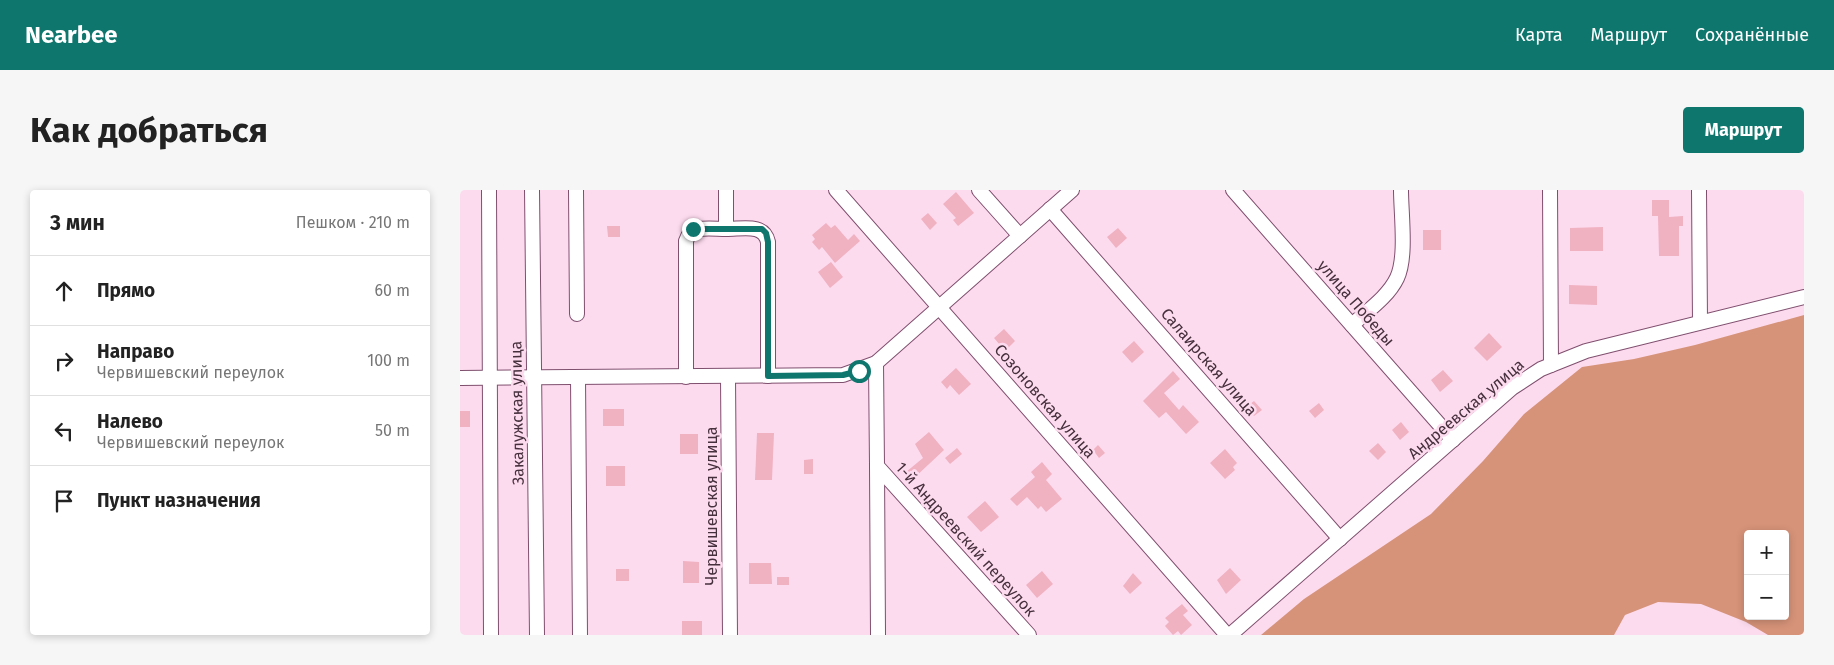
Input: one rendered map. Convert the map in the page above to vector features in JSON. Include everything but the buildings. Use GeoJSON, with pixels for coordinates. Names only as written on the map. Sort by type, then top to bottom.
{"type":"FeatureCollection","features":[{"type":"Feature","properties":{"kind":"street"},"geometry":{"type":"LineString","coordinates":[[489,190],[491,635]]}},
{"type":"Feature","properties":{"kind":"street","name":"Закалужская улица"},"geometry":{"type":"LineString","coordinates":[[532,190],[537,635]]}},
{"type":"Feature","properties":{"kind":"street"},"geometry":{"type":"LineString","coordinates":[[576,190],[577,314]]}},
{"type":"Feature","properties":{"kind":"street"},"geometry":{"type":"LineString","coordinates":[[726,190],[726,229]]}},
{"type":"Feature","properties":{"kind":"street","name":"Созоновская улица"},"geometry":{"type":"LineString","coordinates":[[836,190],[1228,635]]}},
{"type":"Feature","properties":{"kind":"street"},"geometry":{"type":"LineString","coordinates":[[979,190],[1020,236]]}},
{"type":"Feature","properties":{"kind":"street"},"geometry":{"type":"LineString","coordinates":[[460,378],[843,375],[876,363],[1072,190]]}},
{"type":"Feature","properties":{"kind":"street","name":"улица Победы"},"geometry":{"type":"LineString","coordinates":[[1233,190],[1453,440]]}},
{"type":"Feature","properties":{"kind":"street"},"geometry":{"type":"LineString","coordinates":[[1352,325],[1383,297],[1397,278],[1401,265],[1401,190]]}},
{"type":"Feature","properties":{"kind":"street"},"geometry":{"type":"LineString","coordinates":[[1550,190],[1551,365]]}},
{"type":"Feature","properties":{"kind":"street"},"geometry":{"type":"LineString","coordinates":[[1699,190],[1700,321]]}},
{"type":"Feature","properties":{"kind":"street","name":"Салаирская улица"},"geometry":{"type":"LineString","coordinates":[[1050,209],[1340,539]]}},
{"type":"Feature","properties":{"kind":"street"},"geometry":{"type":"LineString","coordinates":[[686,377],[686,241],[688,234],[693,229],[762,229],[766,233],[768,242],[768,376]]}},
{"type":"Feature","properties":{"kind":"street","name":"Андреевская улица"},"geometry":{"type":"LineString","coordinates":[[1228,635],[1512,388],[1551,365],[1586,351],[1700,321],[1804,297]]}},
{"type":"Feature","properties":{"kind":"street","name":"1-й Андреевский переулок"},"geometry":{"type":"LineString","coordinates":[[876,363],[878,635]]}},
{"type":"Feature","properties":{"kind":"street"},"geometry":{"type":"LineString","coordinates":[[578,377],[580,635]]}},
{"type":"Feature","properties":{"kind":"street","name":"Червишевская улица"},"geometry":{"type":"LineString","coordinates":[[728,377],[730,635]]}},
{"type":"Feature","properties":{"kind":"street","name":"1-й Андреевский переулок"},"geometry":{"type":"LineString","coordinates":[[877,466],[1029,635]]}},
{"type":"Feature","properties":{"kind":"shaded area"},"geometry":{"type":"Polygon","coordinates":[[[1804,315],[1804,635],[1768,635],[1746,622],[1701,604],[1658,602],[1625,615],[1614,635],[1261,635],[1304,599],[1431,514],[1483,461],[1524,414],[1582,367],[1634,359],[1695,345],[1804,315]]]}},
{"type":"Feature","properties":{"kind":"route"},"geometry":{"type":"LineString","coordinates":[[693,229],[762,229],[766,233],[768,242],[768,376],[843,375],[859,371]]}}]}
